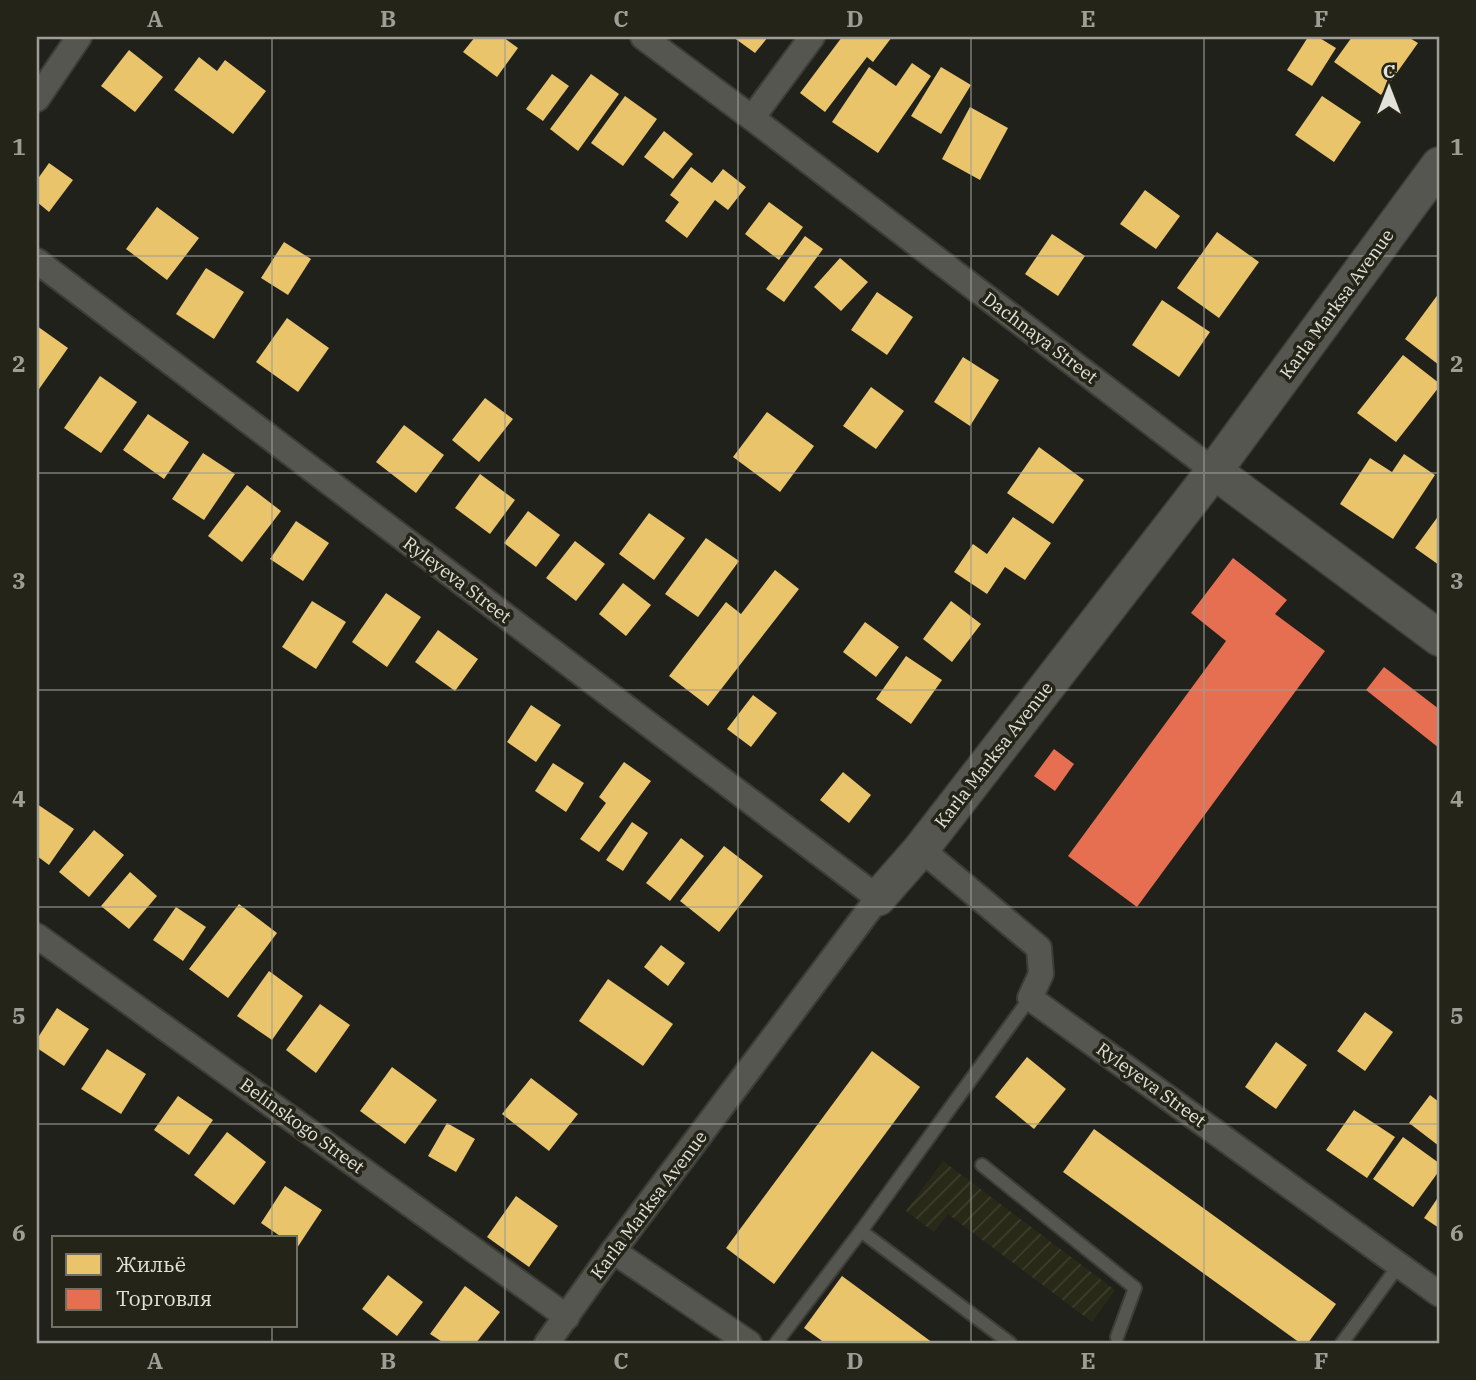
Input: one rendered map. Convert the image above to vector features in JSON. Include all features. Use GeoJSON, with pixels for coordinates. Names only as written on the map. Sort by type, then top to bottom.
{"type":"FeatureCollection","features":[{"type":"Feature","properties":{"kind":"street"},"geometry":{"type":"LineString","coordinates":[[37,99],[79,37]]}},
{"type":"Feature","properties":{"kind":"street","name":"Dachnaya Street"},"geometry":{"type":"LineString","coordinates":[[643,37],[1214,471],[1439,638]]}},
{"type":"Feature","properties":{"kind":"street"},"geometry":{"type":"LineString","coordinates":[[752,118],[812,37]]}},
{"type":"Feature","properties":{"kind":"street","name":"Karla Marksa Avenue"},"geometry":{"type":"LineString","coordinates":[[547,1343],[878,898],[921,849],[1214,471],[1439,165]]}},
{"type":"Feature","properties":{"kind":"street","name":"Ryleyeva Street"},"geometry":{"type":"LineString","coordinates":[[37,261],[878,898]]}},
{"type":"Feature","properties":{"kind":"street"},"geometry":{"type":"LineString","coordinates":[[921,849],[1039,948],[1041,974],[1030,998]]}},
{"type":"Feature","properties":{"kind":"street","name":"Belinskogo Street"},"geometry":{"type":"LineString","coordinates":[[37,936],[567,1317]]}},
{"type":"Feature","properties":{"kind":"street","name":"Ryleyeva Street"},"geometry":{"type":"LineString","coordinates":[[1030,998],[1439,1294]]}},
{"type":"Feature","properties":{"kind":"street"},"geometry":{"type":"LineString","coordinates":[[613,1251],[749,1343]]}},
{"type":"Feature","properties":{"kind":"lane"},"geometry":{"type":"LineString","coordinates":[[776,1343],[1030,998]]}},
{"type":"Feature","properties":{"kind":"lane"},"geometry":{"type":"LineString","coordinates":[[982,1165],[1135,1288],[1117,1341]]}},
{"type":"Feature","properties":{"kind":"lane"},"geometry":{"type":"LineString","coordinates":[[861,1231],[1010,1343]]}},
{"type":"Feature","properties":{"kind":"lane"},"geometry":{"type":"LineString","coordinates":[[1342,1343],[1399,1265]]}},
{"type":"Feature","properties":{"kind":"shaded area"},"geometry":{"type":"Polygon","coordinates":[[[943,1161],[1115,1290],[1092,1322],[948,1214],[934,1232],[906,1211],[943,1161]]]}},
{"type":"Feature","properties":{"kind":"building: Жильё"},"geometry":{"type":"Polygon","coordinates":[[[475,37],[503,37],[518,48],[497,77],[463,52],[475,37]]]}},
{"type":"Feature","properties":{"kind":"building: Жильё"},"geometry":{"type":"Polygon","coordinates":[[[733,37],[768,37],[755,53],[733,37]]]}},
{"type":"Feature","properties":{"kind":"building: Жильё"},"geometry":{"type":"Polygon","coordinates":[[[842,37],[892,37],[873,62],[867,57],[825,112],[800,93],[842,37]]]}},
{"type":"Feature","properties":{"kind":"building: Жильё"},"geometry":{"type":"Polygon","coordinates":[[[1308,37],[1318,37],[1336,48],[1312,86],[1287,70],[1308,37]]]}},
{"type":"Feature","properties":{"kind":"building: Жильё"},"geometry":{"type":"Polygon","coordinates":[[[1352,37],[1408,37],[1418,43],[1381,95],[1334,62],[1352,37]]]}},
{"type":"Feature","properties":{"kind":"building: Жильё"},"geometry":{"type":"Polygon","coordinates":[[[129,50],[163,77],[135,112],[101,86],[129,50]]]}},
{"type":"Feature","properties":{"kind":"building: Жильё"},"geometry":{"type":"Polygon","coordinates":[[[199,57],[217,71],[225,60],[266,91],[233,134],[174,90],[199,57]]]}},
{"type":"Feature","properties":{"kind":"building: Жильё"},"geometry":{"type":"Polygon","coordinates":[[[912,63],[931,76],[878,153],[832,122],[869,67],[896,86],[912,63]]]}},
{"type":"Feature","properties":{"kind":"building: Жильё"},"geometry":{"type":"Polygon","coordinates":[[[941,67],[971,85],[941,134],[911,116],[941,67]]]}},
{"type":"Feature","properties":{"kind":"building: Жильё"},"geometry":{"type":"Polygon","coordinates":[[[552,74],[569,86],[543,121],[526,109],[552,74]]]}},
{"type":"Feature","properties":{"kind":"building: Жильё"},"geometry":{"type":"Polygon","coordinates":[[[591,74],[619,94],[578,151],[550,129],[591,74]]]}},
{"type":"Feature","properties":{"kind":"building: Жильё"},"geometry":{"type":"Polygon","coordinates":[[[625,96],[657,119],[623,166],[591,143],[625,96]]]}},
{"type":"Feature","properties":{"kind":"building: Жильё"},"geometry":{"type":"Polygon","coordinates":[[[1322,96],[1361,122],[1334,162],[1295,135],[1322,96]]]}},
{"type":"Feature","properties":{"kind":"building: Жильё"},"geometry":{"type":"Polygon","coordinates":[[[970,107],[1008,128],[980,180],[942,159],[970,107]]]}},
{"type":"Feature","properties":{"kind":"building: Жильё"},"geometry":{"type":"Polygon","coordinates":[[[664,131],[693,154],[673,179],[644,157],[664,131]]]}},
{"type":"Feature","properties":{"kind":"building: Жильё"},"geometry":{"type":"Polygon","coordinates":[[[49,163],[73,180],[49,212],[37,202],[37,180],[49,163]]]}},
{"type":"Feature","properties":{"kind":"building: Жильё"},"geometry":{"type":"Polygon","coordinates":[[[691,167],[712,183],[723,169],[746,187],[728,210],[715,200],[687,238],[665,221],[679,202],[670,195],[691,167]]]}},
{"type":"Feature","properties":{"kind":"building: Жильё"},"geometry":{"type":"Polygon","coordinates":[[[1145,190],[1180,216],[1156,249],[1120,224],[1145,190]]]}},
{"type":"Feature","properties":{"kind":"building: Жильё"},"geometry":{"type":"Polygon","coordinates":[[[769,202],[803,227],[779,260],[745,234],[769,202]]]}},
{"type":"Feature","properties":{"kind":"building: Жильё"},"geometry":{"type":"Polygon","coordinates":[[[157,207],[199,238],[167,280],[126,249],[157,207]]]}},
{"type":"Feature","properties":{"kind":"building: Жильё"},"geometry":{"type":"Polygon","coordinates":[[[1217,232],[1259,262],[1219,318],[1177,288],[1217,232]]]}},
{"type":"Feature","properties":{"kind":"building: Жильё"},"geometry":{"type":"Polygon","coordinates":[[[1052,234],[1085,256],[1058,296],[1025,274],[1052,234]]]}},
{"type":"Feature","properties":{"kind":"building: Жильё"},"geometry":{"type":"Polygon","coordinates":[[[805,236],[823,249],[784,302],[766,289],[805,236]]]}},
{"type":"Feature","properties":{"kind":"building: Жильё"},"geometry":{"type":"Polygon","coordinates":[[[284,242],[311,259],[288,295],[261,278],[284,242]]]}},
{"type":"Feature","properties":{"kind":"building: Жильё"},"geometry":{"type":"Polygon","coordinates":[[[840,258],[868,282],[841,311],[814,287],[840,258]]]}},
{"type":"Feature","properties":{"kind":"building: Жильё"},"geometry":{"type":"Polygon","coordinates":[[[206,268],[244,292],[214,339],[176,314],[206,268]]]}},
{"type":"Feature","properties":{"kind":"building: Жильё"},"geometry":{"type":"Polygon","coordinates":[[[877,292],[913,317],[887,355],[851,330],[877,292]]]}},
{"type":"Feature","properties":{"kind":"building: Жильё"},"geometry":{"type":"Polygon","coordinates":[[[1439,293],[1439,365],[1405,339],[1439,293]]]}},
{"type":"Feature","properties":{"kind":"building: Жильё"},"geometry":{"type":"Polygon","coordinates":[[[1162,300],[1210,332],[1179,377],[1132,345],[1162,300]]]}},
{"type":"Feature","properties":{"kind":"building: Жильё"},"geometry":{"type":"Polygon","coordinates":[[[287,318],[329,348],[298,392],[256,362],[287,318]]]}},
{"type":"Feature","properties":{"kind":"building: Жильё"},"geometry":{"type":"Polygon","coordinates":[[[37,326],[68,348],[37,392],[37,326]]]}},
{"type":"Feature","properties":{"kind":"building: Жильё"},"geometry":{"type":"Polygon","coordinates":[[[1403,355],[1439,383],[1439,387],[1396,442],[1357,413],[1403,355]]]}},
{"type":"Feature","properties":{"kind":"building: Жильё"},"geometry":{"type":"Polygon","coordinates":[[[963,357],[999,380],[970,426],[934,402],[963,357]]]}},
{"type":"Feature","properties":{"kind":"building: Жильё"},"geometry":{"type":"Polygon","coordinates":[[[100,376],[137,402],[101,453],[64,428],[100,376]]]}},
{"type":"Feature","properties":{"kind":"building: Жильё"},"geometry":{"type":"Polygon","coordinates":[[[871,387],[904,411],[876,449],[843,426],[871,387]]]}},
{"type":"Feature","properties":{"kind":"building: Жильё"},"geometry":{"type":"Polygon","coordinates":[[[485,398],[513,419],[479,462],[452,440],[485,398]]]}},
{"type":"Feature","properties":{"kind":"building: Жильё"},"geometry":{"type":"Polygon","coordinates":[[[767,412],[814,446],[780,492],[733,457],[767,412]]]}},
{"type":"Feature","properties":{"kind":"building: Жильё"},"geometry":{"type":"Polygon","coordinates":[[[148,414],[189,442],[164,479],[123,450],[148,414]]]}},
{"type":"Feature","properties":{"kind":"building: Жильё"},"geometry":{"type":"Polygon","coordinates":[[[404,425],[444,455],[416,493],[376,462],[404,425]]]}},
{"type":"Feature","properties":{"kind":"building: Жильё"},"geometry":{"type":"Polygon","coordinates":[[[1039,447],[1084,480],[1053,524],[1007,493],[1039,447]]]}},
{"type":"Feature","properties":{"kind":"building: Жильё"},"geometry":{"type":"Polygon","coordinates":[[[203,453],[235,474],[204,520],[172,499],[203,453]]]}},
{"type":"Feature","properties":{"kind":"building: Жильё"},"geometry":{"type":"Polygon","coordinates":[[[1404,454],[1435,475],[1393,539],[1340,504],[1370,458],[1392,472],[1404,454]]]}},
{"type":"Feature","properties":{"kind":"building: Жильё"},"geometry":{"type":"Polygon","coordinates":[[[480,474],[515,500],[490,534],[455,508],[480,474]]]}},
{"type":"Feature","properties":{"kind":"building: Жильё"},"geometry":{"type":"Polygon","coordinates":[[[247,485],[281,511],[242,562],[208,536],[247,485]]]}},
{"type":"Feature","properties":{"kind":"building: Жильё"},"geometry":{"type":"Polygon","coordinates":[[[528,511],[560,535],[536,567],[504,543],[528,511]]]}},
{"type":"Feature","properties":{"kind":"building: Жильё"},"geometry":{"type":"Polygon","coordinates":[[[649,513],[685,538],[654,580],[619,554],[649,513]]]}},
{"type":"Feature","properties":{"kind":"building: Жильё"},"geometry":{"type":"Polygon","coordinates":[[[1439,515],[1439,565],[1415,548],[1439,515]]]}},
{"type":"Feature","properties":{"kind":"building: Жильё"},"geometry":{"type":"Polygon","coordinates":[[[1013,517],[1051,543],[1025,580],[1005,567],[987,594],[954,572],[973,544],[987,554],[1013,517]]]}},
{"type":"Feature","properties":{"kind":"building: Жильё"},"geometry":{"type":"Polygon","coordinates":[[[296,521],[329,543],[303,581],[270,559],[296,521]]]}},
{"type":"Feature","properties":{"kind":"building: Жильё"},"geometry":{"type":"Polygon","coordinates":[[[706,538],[739,561],[698,617],[665,594],[706,538]]]}},
{"type":"Feature","properties":{"kind":"building: Жильё"},"geometry":{"type":"Polygon","coordinates":[[[575,541],[605,564],[576,601],[546,578],[575,541]]]}},
{"type":"Feature","properties":{"kind":"building: Жильё"},"geometry":{"type":"Polygon","coordinates":[[[775,570],[799,589],[708,706],[669,676],[726,602],[741,614],[775,570]]]}},
{"type":"Feature","properties":{"kind":"building: Жильё"},"geometry":{"type":"Polygon","coordinates":[[[623,583],[651,605],[626,636],[599,614],[623,583]]]}},
{"type":"Feature","properties":{"kind":"building: Жильё"},"geometry":{"type":"Polygon","coordinates":[[[386,593],[421,617],[387,667],[352,642],[386,593]]]}},
{"type":"Feature","properties":{"kind":"building: Жильё"},"geometry":{"type":"Polygon","coordinates":[[[312,601],[346,622],[316,669],[282,647],[312,601]]]}},
{"type":"Feature","properties":{"kind":"building: Жильё"},"geometry":{"type":"Polygon","coordinates":[[[951,601],[981,624],[952,662],[923,639],[951,601]]]}},
{"type":"Feature","properties":{"kind":"building: Жильё"},"geometry":{"type":"Polygon","coordinates":[[[865,622],[899,647],[876,677],[843,652],[865,622]]]}},
{"type":"Feature","properties":{"kind":"building: Жильё"},"geometry":{"type":"Polygon","coordinates":[[[438,630],[478,659],[455,691],[415,662],[438,630]]]}},
{"type":"Feature","properties":{"kind":"building: Жильё"},"geometry":{"type":"Polygon","coordinates":[[[906,656],[942,680],[911,724],[876,699],[906,656]]]}},
{"type":"Feature","properties":{"kind":"building: Жильё"},"geometry":{"type":"Polygon","coordinates":[[[753,695],[777,713],[751,747],[727,729],[753,695]]]}},
{"type":"Feature","properties":{"kind":"building: Жильё"},"geometry":{"type":"Polygon","coordinates":[[[531,705],[561,725],[536,762],[507,742],[531,705]]]}},
{"type":"Feature","properties":{"kind":"building: Жильё"},"geometry":{"type":"Polygon","coordinates":[[[624,762],[651,781],[599,852],[580,839],[606,803],[599,797],[624,762]]]}},
{"type":"Feature","properties":{"kind":"building: Жильё"},"geometry":{"type":"Polygon","coordinates":[[[553,763],[584,783],[566,812],[535,791],[553,763]]]}},
{"type":"Feature","properties":{"kind":"building: Жильё"},"geometry":{"type":"Polygon","coordinates":[[[843,772],[871,795],[849,823],[820,800],[843,772]]]}},
{"type":"Feature","properties":{"kind":"building: Жильё"},"geometry":{"type":"Polygon","coordinates":[[[37,804],[74,829],[49,865],[37,856],[37,804]]]}},
{"type":"Feature","properties":{"kind":"building: Жильё"},"geometry":{"type":"Polygon","coordinates":[[[632,822],[648,833],[623,871],[606,860],[632,822]]]}},
{"type":"Feature","properties":{"kind":"building: Жильё"},"geometry":{"type":"Polygon","coordinates":[[[94,830],[124,855],[89,897],[59,872],[94,830]]]}},
{"type":"Feature","properties":{"kind":"building: Жильё"},"geometry":{"type":"Polygon","coordinates":[[[681,838],[704,856],[670,901],[646,883],[681,838]]]}},
{"type":"Feature","properties":{"kind":"building: Жильё"},"geometry":{"type":"Polygon","coordinates":[[[724,846],[763,876],[719,932],[680,901],[724,846]]]}},
{"type":"Feature","properties":{"kind":"building: Жильё"},"geometry":{"type":"Polygon","coordinates":[[[130,872],[157,896],[129,929],[101,906],[130,872]]]}},
{"type":"Feature","properties":{"kind":"building: Жильё"},"geometry":{"type":"Polygon","coordinates":[[[239,904],[277,933],[228,998],[189,969],[239,904]]]}},
{"type":"Feature","properties":{"kind":"building: Жильё"},"geometry":{"type":"Polygon","coordinates":[[[176,907],[206,927],[183,961],[153,940],[176,907]]]}},
{"type":"Feature","properties":{"kind":"building: Жильё"},"geometry":{"type":"Polygon","coordinates":[[[661,945],[685,963],[668,986],[644,967],[661,945]]]}},
{"type":"Feature","properties":{"kind":"building: Жильё"},"geometry":{"type":"Polygon","coordinates":[[[269,971],[303,996],[272,1040],[237,1016],[269,971]]]}},
{"type":"Feature","properties":{"kind":"building: Жильё"},"geometry":{"type":"Polygon","coordinates":[[[608,979],[673,1024],[643,1066],[579,1021],[608,979]]]}},
{"type":"Feature","properties":{"kind":"building: Жильё"},"geometry":{"type":"Polygon","coordinates":[[[320,1004],[350,1025],[316,1073],[286,1050],[320,1004]]]}},
{"type":"Feature","properties":{"kind":"building: Жильё"},"geometry":{"type":"Polygon","coordinates":[[[57,1008],[89,1029],[64,1066],[37,1048],[37,1039],[57,1008]]]}},
{"type":"Feature","properties":{"kind":"building: Жильё"},"geometry":{"type":"Polygon","coordinates":[[[1365,1012],[1393,1032],[1365,1071],[1337,1051],[1365,1012]]]}},
{"type":"Feature","properties":{"kind":"building: Жильё"},"geometry":{"type":"Polygon","coordinates":[[[1276,1042],[1307,1065],[1276,1109],[1245,1087],[1276,1042]]]}},
{"type":"Feature","properties":{"kind":"building: Жильё"},"geometry":{"type":"Polygon","coordinates":[[[107,1049],[146,1074],[121,1114],[81,1089],[107,1049]]]}},
{"type":"Feature","properties":{"kind":"building: Жильё"},"geometry":{"type":"Polygon","coordinates":[[[872,1051],[920,1087],[774,1284],[726,1248],[872,1051]]]}},
{"type":"Feature","properties":{"kind":"building: Жильё"},"geometry":{"type":"Polygon","coordinates":[[[1027,1057],[1066,1089],[1034,1129],[995,1097],[1027,1057]]]}},
{"type":"Feature","properties":{"kind":"building: Жильё"},"geometry":{"type":"Polygon","coordinates":[[[392,1067],[437,1100],[405,1144],[360,1111],[392,1067]]]}},
{"type":"Feature","properties":{"kind":"building: Жильё"},"geometry":{"type":"Polygon","coordinates":[[[531,1078],[578,1114],[549,1151],[502,1114],[531,1078]]]}},
{"type":"Feature","properties":{"kind":"building: Жильё"},"geometry":{"type":"Polygon","coordinates":[[[1430,1095],[1439,1102],[1439,1146],[1409,1123],[1430,1095]]]}},
{"type":"Feature","properties":{"kind":"building: Жильё"},"geometry":{"type":"Polygon","coordinates":[[[178,1096],[213,1120],[189,1155],[154,1130],[178,1096]]]}},
{"type":"Feature","properties":{"kind":"building: Жильё"},"geometry":{"type":"Polygon","coordinates":[[[1354,1110],[1395,1137],[1367,1178],[1326,1150],[1354,1110]]]}},
{"type":"Feature","properties":{"kind":"building: Жильё"},"geometry":{"type":"Polygon","coordinates":[[[447,1123],[475,1139],[456,1172],[428,1156],[447,1123]]]}},
{"type":"Feature","properties":{"kind":"building: Жильё"},"geometry":{"type":"Polygon","coordinates":[[[1094,1129],[1336,1304],[1308,1343],[1300,1343],[1063,1172],[1094,1129]]]}},
{"type":"Feature","properties":{"kind":"building: Жильё"},"geometry":{"type":"Polygon","coordinates":[[[227,1132],[266,1162],[234,1205],[194,1175],[227,1132]]]}},
{"type":"Feature","properties":{"kind":"building: Жильё"},"geometry":{"type":"Polygon","coordinates":[[[1403,1137],[1439,1163],[1439,1171],[1413,1207],[1373,1179],[1403,1137]]]}},
{"type":"Feature","properties":{"kind":"building: Жильё"},"geometry":{"type":"Polygon","coordinates":[[[285,1186],[322,1210],[298,1246],[298,1236],[280,1236],[261,1223],[285,1186]]]}},
{"type":"Feature","properties":{"kind":"building: Жильё"},"geometry":{"type":"Polygon","coordinates":[[[516,1196],[558,1226],[529,1267],[487,1237],[516,1196]]]}},
{"type":"Feature","properties":{"kind":"building: Жильё"},"geometry":{"type":"Polygon","coordinates":[[[1439,1196],[1439,1228],[1424,1218],[1439,1196]]]}},
{"type":"Feature","properties":{"kind":"building: Жильё"},"geometry":{"type":"Polygon","coordinates":[[[388,1275],[423,1302],[397,1336],[362,1309],[388,1275]]]}},
{"type":"Feature","properties":{"kind":"building: Жильё"},"geometry":{"type":"Polygon","coordinates":[[[842,1276],[933,1343],[825,1343],[804,1328],[842,1276]]]}},
{"type":"Feature","properties":{"kind":"building: Жильё"},"geometry":{"type":"Polygon","coordinates":[[[465,1286],[500,1312],[476,1343],[444,1343],[430,1334],[465,1286]]]}},
{"type":"Feature","properties":{"kind":"building: Торговля"},"geometry":{"type":"Polygon","coordinates":[[[1233,558],[1287,600],[1275,614],[1325,651],[1137,907],[1068,856],[1226,641],[1191,613],[1233,558]]]}},
{"type":"Feature","properties":{"kind":"building: Торговля"},"geometry":{"type":"Polygon","coordinates":[[[1384,667],[1439,709],[1439,748],[1366,690],[1384,667]]]}},
{"type":"Feature","properties":{"kind":"building: Торговля"},"geometry":{"type":"Polygon","coordinates":[[[1054,749],[1074,764],[1055,791],[1034,776],[1054,749]]]}}]}
